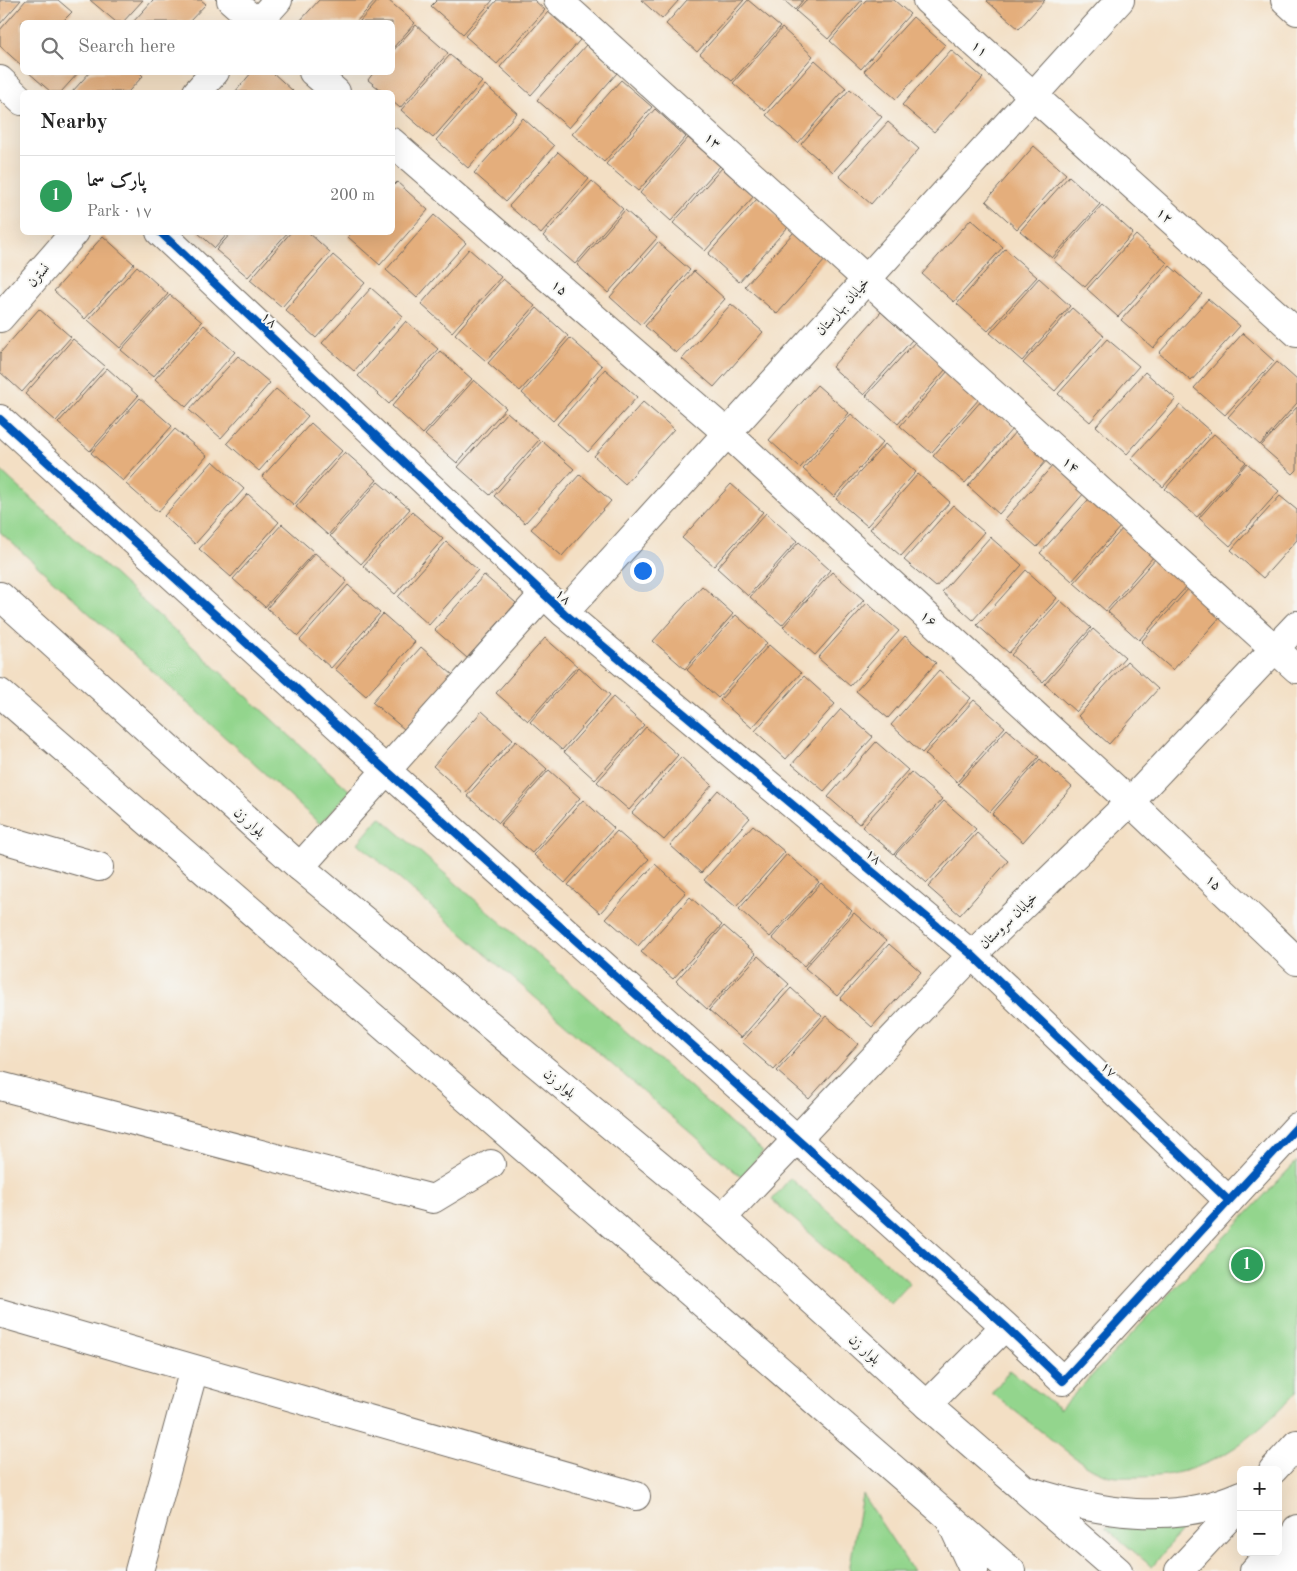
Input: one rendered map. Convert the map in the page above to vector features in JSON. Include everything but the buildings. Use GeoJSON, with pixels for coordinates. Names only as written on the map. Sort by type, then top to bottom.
{"type":"FeatureCollection","features":[{"type":"Feature","properties":{"kind":"street"},"geometry":{"type":"LineString","coordinates":[[231,0],[255,20]]}},
{"type":"Feature","properties":{"kind":"street"},"geometry":{"type":"LineString","coordinates":[[259,20],[278,0]]}},
{"type":"Feature","properties":{"kind":"street","name":"۱۳"},"geometry":{"type":"LineString","coordinates":[[558,0],[867,279]]}},
{"type":"Feature","properties":{"kind":"street","name":"۱۱"},"geometry":{"type":"LineString","coordinates":[[927,0],[1033,96]]}},
{"type":"Feature","properties":{"kind":"street","name":"خیابان بهارستان"},"geometry":{"type":"LineString","coordinates":[[564,613],[1120,0]]}},
{"type":"Feature","properties":{"kind":"street"},"geometry":{"type":"LineString","coordinates":[[1285,0],[1297,10]]}},
{"type":"Feature","properties":{"kind":"street"},"geometry":{"type":"LineString","coordinates":[[199,90],[212,75]]}},
{"type":"Feature","properties":{"kind":"street"},"geometry":{"type":"LineString","coordinates":[[316,75],[334,90]]}},
{"type":"Feature","properties":{"kind":"street"},"geometry":{"type":"LineString","coordinates":[[0,80],[20,99]]}},
{"type":"Feature","properties":{"kind":"street","name":"۱۲"},"geometry":{"type":"LineString","coordinates":[[1033,96],[1297,333]]}},
{"type":"Feature","properties":{"kind":"street","name":"۱۵"},"geometry":{"type":"LineString","coordinates":[[395,145],[727,433]]}},
{"type":"Feature","properties":{"kind":"street","name":"نسترن"},"geometry":{"type":"LineString","coordinates":[[0,318],[72,235]]}},
{"type":"Feature","properties":{"kind":"street","name":"۱۸"},"geometry":{"type":"LineString","coordinates":[[163,235],[564,613],[972,955]]}},
{"type":"Feature","properties":{"kind":"street","name":"۱۴"},"geometry":{"type":"LineString","coordinates":[[867,279],[1275,649]]}},
{"type":"Feature","properties":{"kind":"street"},"geometry":{"type":"LineString","coordinates":[[0,419],[386,770],[1005,1326],[1063,1381],[1297,1127]]}},
{"type":"Feature","properties":{"kind":"street","name":"۱۶"},"geometry":{"type":"LineString","coordinates":[[727,433],[1130,802]]}},
{"type":"Feature","properties":{"kind":"street"},"geometry":{"type":"LineString","coordinates":[[300,867],[544,594]]}},
{"type":"Feature","properties":{"kind":"street","name":"بلوار زن"},"geometry":{"type":"LineString","coordinates":[[0,596],[300,867],[722,1218],[927,1406],[1118,1571]]}},
{"type":"Feature","properties":{"kind":"street","name":"خیابان سروستان"},"geometry":{"type":"LineString","coordinates":[[722,1218],[972,955],[1130,802],[1297,625]]}},
{"type":"Feature","properties":{"kind":"street"},"geometry":{"type":"LineString","coordinates":[[1275,649],[1297,669]]}},
{"type":"Feature","properties":{"kind":"street"},"geometry":{"type":"LineString","coordinates":[[0,693],[1011,1571]]}},
{"type":"Feature","properties":{"kind":"street","name":"۱۵"},"geometry":{"type":"LineString","coordinates":[[1130,802],[1297,961]]}},
{"type":"Feature","properties":{"kind":"street"},"geometry":{"type":"LineString","coordinates":[[0,838],[99,867]]}},
{"type":"Feature","properties":{"kind":"street","name":"۱۷"},"geometry":{"type":"LineString","coordinates":[[972,955],[1229,1201]]}},
{"type":"Feature","properties":{"kind":"street"},"geometry":{"type":"LineString","coordinates":[[0,1086],[433,1199],[491,1164]]}},
{"type":"Feature","properties":{"kind":"street"},"geometry":{"type":"LineString","coordinates":[[0,1313],[636,1496]]}},
{"type":"Feature","properties":{"kind":"street"},"geometry":{"type":"LineString","coordinates":[[927,1406],[1005,1326]]}},
{"type":"Feature","properties":{"kind":"street"},"geometry":{"type":"LineString","coordinates":[[139,1571],[194,1369]]}},
{"type":"Feature","properties":{"kind":"street"},"geometry":{"type":"LineString","coordinates":[[1277,1466],[1297,1444]]}},
{"type":"Feature","properties":{"kind":"street"},"geometry":{"type":"LineString","coordinates":[[1021,1488],[1091,1507],[1141,1514],[1190,1510],[1237,1497]]}},
{"type":"Feature","properties":{"kind":"street"},"geometry":{"type":"LineString","coordinates":[[1179,1571],[1237,1508]]}},
{"type":"Feature","properties":{"kind":"street"},"geometry":{"type":"LineString","coordinates":[[948,1516],[974,1571]]}},
{"type":"Feature","properties":{"kind":"street"},"geometry":{"type":"LineString","coordinates":[[1282,1541],[1297,1525]]}},
{"type":"Feature","properties":{"kind":"street"},"geometry":{"type":"LineString","coordinates":[[1286,1571],[1297,1529]]}},
{"type":"Feature","properties":{"kind":"street"},"geometry":{"type":"LineString","coordinates":[[1254,1571],[1267,1556]]}},
{"type":"Feature","properties":{"kind":"green space"},"geometry":{"type":"Polygon","coordinates":[[[0,470],[350,791],[320,824],[0,532],[0,470]]]}},
{"type":"Feature","properties":{"kind":"green space"},"geometry":{"type":"Polygon","coordinates":[[[380,817],[763,1151],[741,1177],[358,843],[380,817]]]}},
{"type":"Feature","properties":{"kind":"green space"},"geometry":{"type":"Polygon","coordinates":[[[1297,1161],[1297,1391],[1263,1426],[1245,1440],[1226,1453],[1184,1471],[1161,1476],[1109,1476],[1098,1472],[1078,1459],[992,1393],[1010,1370],[1060,1409],[1297,1161]]]}},
{"type":"Feature","properties":{"kind":"green space"},"geometry":{"type":"Polygon","coordinates":[[[790,1178],[910,1283],[891,1304],[772,1200],[790,1178]]]}},
{"type":"Feature","properties":{"kind":"green space"},"geometry":{"type":"Polygon","coordinates":[[[862,1494],[913,1571],[849,1571],[862,1494]]]}},
{"type":"Feature","properties":{"kind":"green space"},"geometry":{"type":"Polygon","coordinates":[[[1105,1527],[1184,1527],[1152,1567],[1105,1527]]]}},
{"type":"Feature","properties":{"kind":"cycle path"},"geometry":{"type":"LineString","coordinates":[[163,235],[564,613],[972,955],[1229,1201]]}},
{"type":"Feature","properties":{"kind":"cycle path"},"geometry":{"type":"LineString","coordinates":[[0,419],[386,770],[1005,1326],[1063,1381],[1297,1127]]}},
{"type":"Feature","properties":{"kind":"place","name":"پارک سما"},"geometry":{"type":"Point","coordinates":[1247,1265]}}]}
